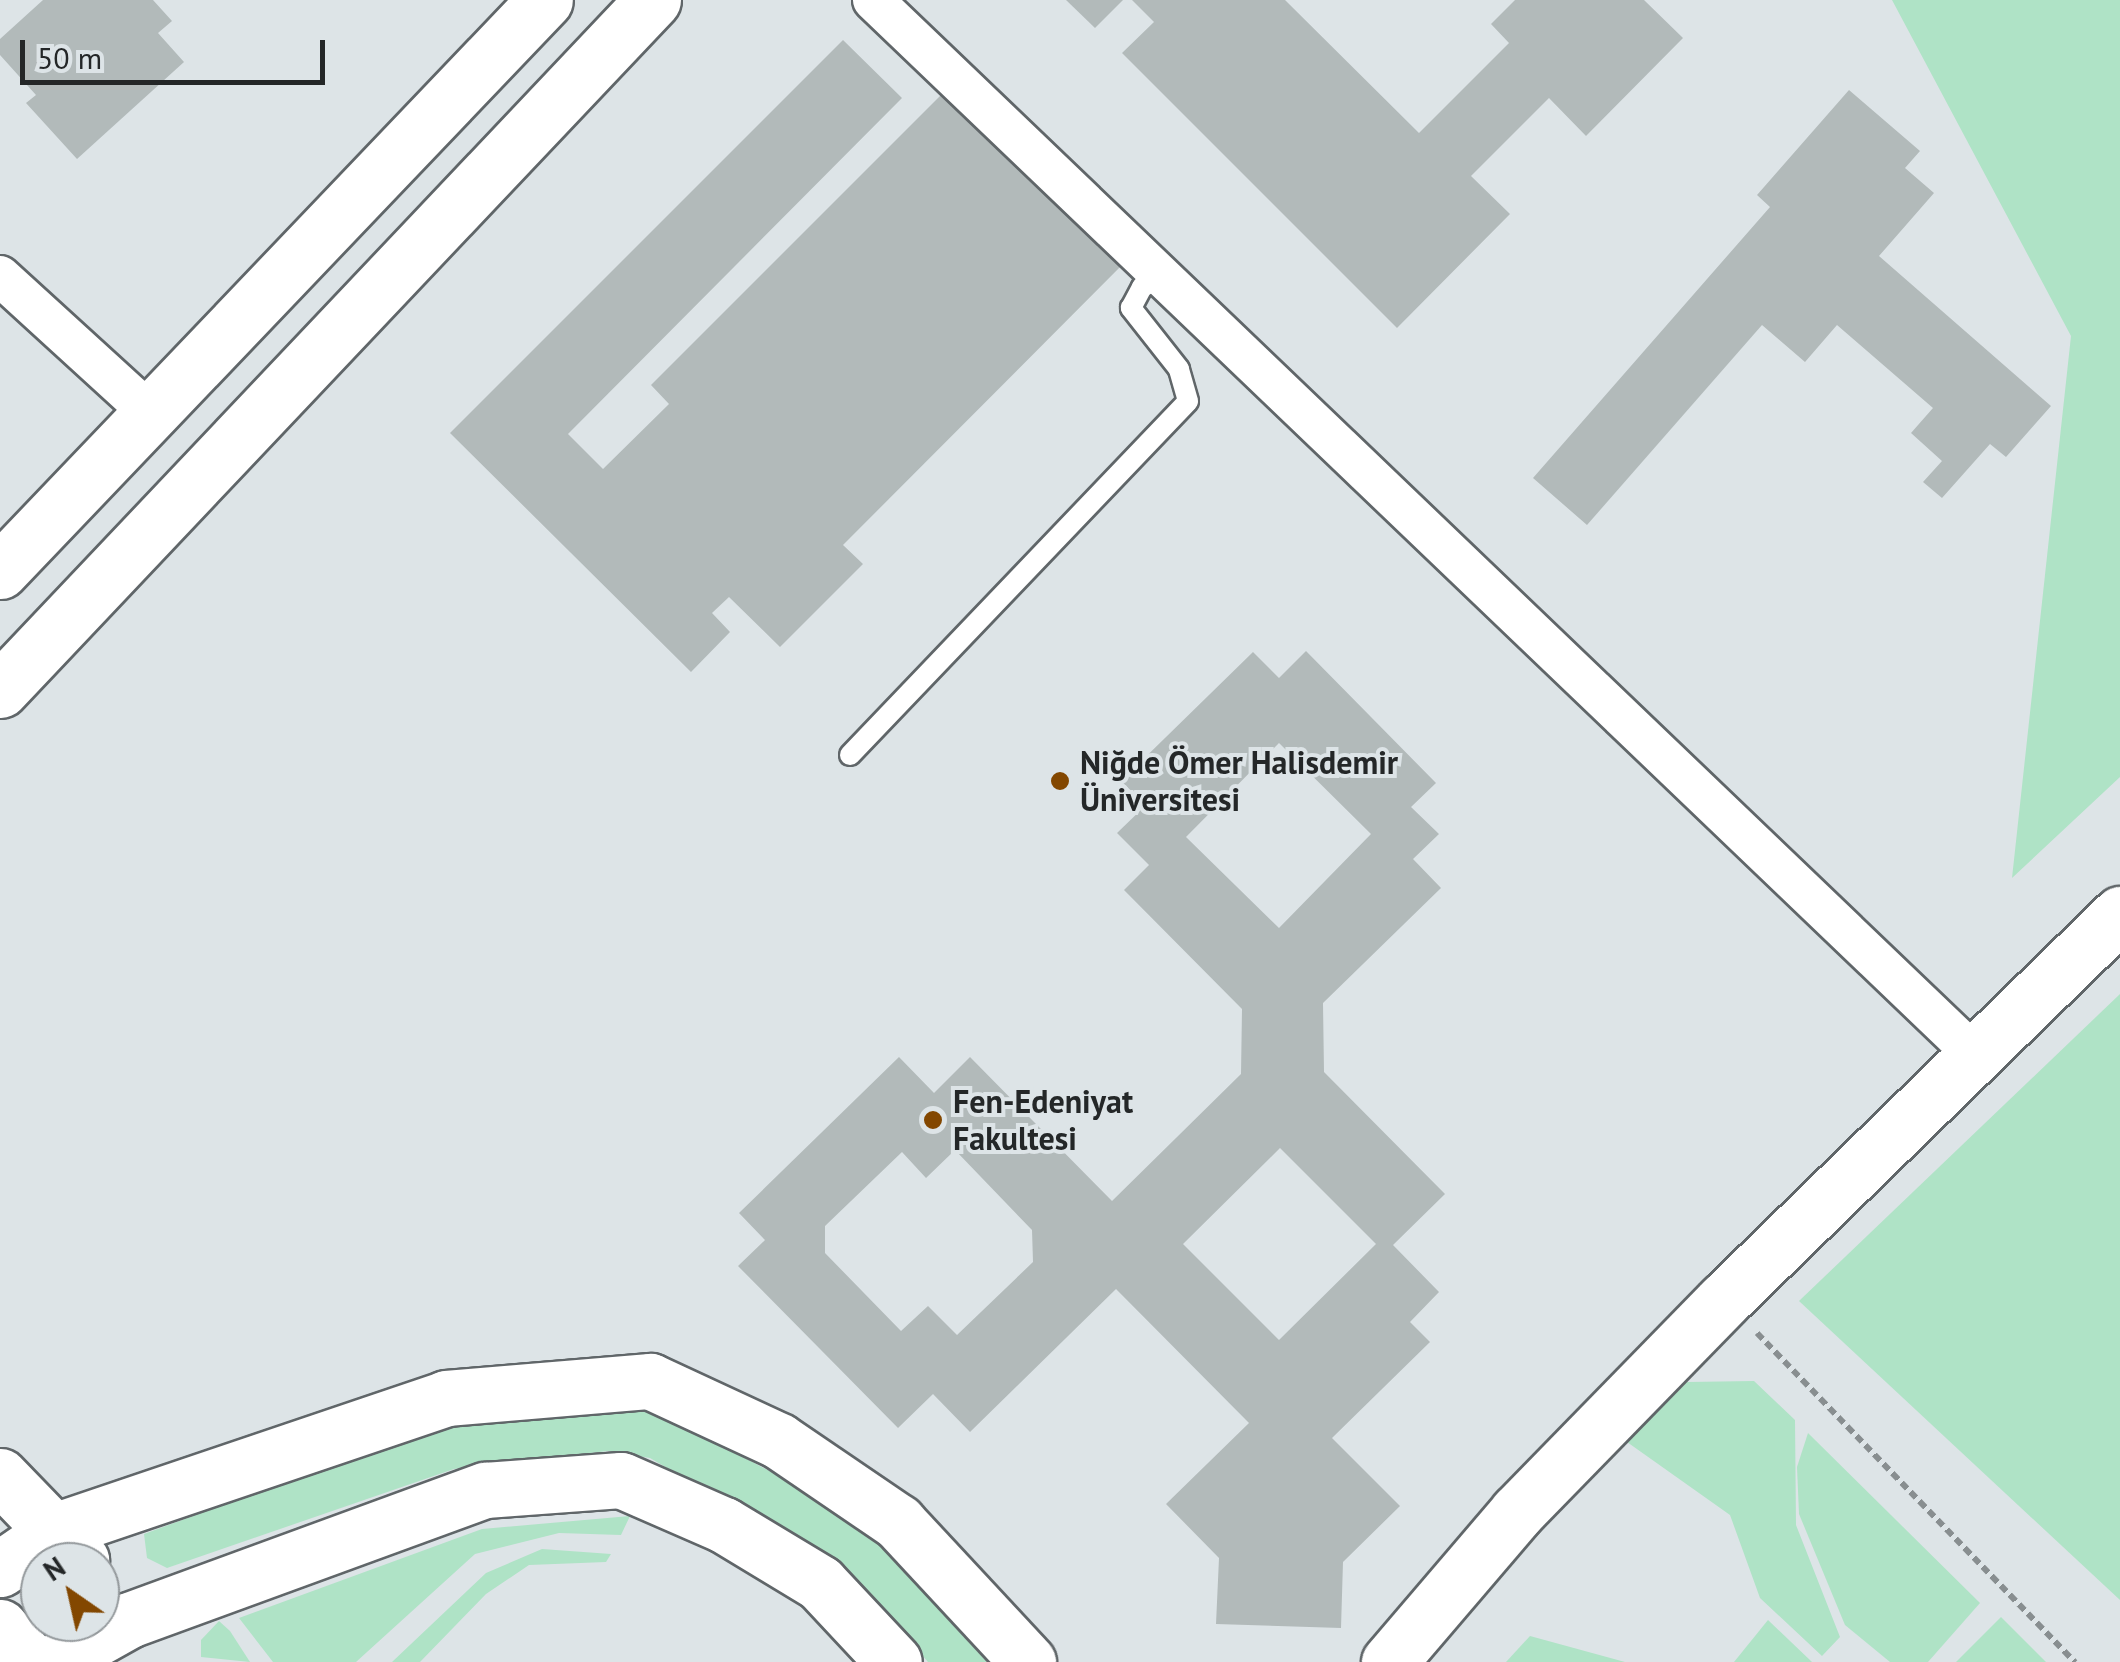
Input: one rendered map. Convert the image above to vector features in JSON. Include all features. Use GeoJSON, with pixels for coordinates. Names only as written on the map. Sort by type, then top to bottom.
{"type":"FeatureCollection","features":[{"type":"Feature","properties":{"kind":"street"},"geometry":{"type":"LineString","coordinates":[[0,571],[545,0]]}},
{"type":"Feature","properties":{"kind":"street"},"geometry":{"type":"LineString","coordinates":[[0,690],[653,0]]}},
{"type":"Feature","properties":{"kind":"street"},"geometry":{"type":"LineString","coordinates":[[872,0],[1975,1055]]}},
{"type":"Feature","properties":{"kind":"street"},"geometry":{"type":"LineString","coordinates":[[0,276],[150,414]]}},
{"type":"Feature","properties":{"kind":"street"},"geometry":{"type":"LineString","coordinates":[[1389,1662],[1517,1512],[1724,1300],[2120,914]]}},
{"type":"Feature","properties":{"kind":"street"},"geometry":{"type":"LineString","coordinates":[[80,1542],[446,1398],[650,1381],[779,1442],[898,1522],[1028,1662]]}},
{"type":"Feature","properties":{"kind":"street"},"geometry":{"type":"LineString","coordinates":[[0,1476],[66,1542]]}},
{"type":"Feature","properties":{"kind":"street"},"geometry":{"type":"LineString","coordinates":[[54,1662],[126,1622],[484,1490],[621,1480],[724,1525],[820,1582],[894,1662]]}},
{"type":"Feature","properties":{"kind":"street"},"geometry":{"type":"LineString","coordinates":[[0,1627],[30,1662]]}},
{"type":"Feature","properties":{"kind":"lane"},"geometry":{"type":"LineString","coordinates":[[850,755],[1188,401],[1179,369],[1130,308],[1142,287],[1162,277]]}},
{"type":"Feature","properties":{"kind":"path"},"geometry":{"type":"LineString","coordinates":[[1724,1300],[2075,1662]]}},
{"type":"Feature","properties":{"kind":"green space"},"geometry":{"type":"Polygon","coordinates":[[[1892,0],[2120,0],[2120,777],[2012,878],[2071,336],[1892,0]]]}},
{"type":"Feature","properties":{"kind":"green space"},"geometry":{"type":"Polygon","coordinates":[[[2120,994],[2120,1600],[1799,1301],[2120,994]]]}},
{"type":"Feature","properties":{"kind":"green space"},"geometry":{"type":"Polygon","coordinates":[[[1754,1381],[1795,1420],[1796,1525],[1840,1637],[1822,1656],[1760,1598],[1730,1515],[1627,1442],[1687,1382],[1754,1381]]]}},
{"type":"Feature","properties":{"kind":"green space"},"geometry":{"type":"Polygon","coordinates":[[[607,1405],[657,1411],[831,1504],[885,1542],[987,1662],[928,1662],[855,1578],[650,1458],[608,1451],[454,1469],[167,1568],[147,1558],[144,1534],[437,1426],[607,1405]]]}},
{"type":"Feature","properties":{"kind":"green space"},"geometry":{"type":"Polygon","coordinates":[[[1808,1433],[1980,1603],[1928,1662],[1890,1662],[1845,1625],[1799,1514],[1797,1467],[1808,1433]]]}},
{"type":"Feature","properties":{"kind":"green space"},"geometry":{"type":"Polygon","coordinates":[[[630,1516],[621,1535],[559,1533],[475,1554],[356,1662],[273,1662],[239,1618],[482,1529],[630,1516]]]}},
{"type":"Feature","properties":{"kind":"green space"},"geometry":{"type":"Polygon","coordinates":[[[542,1549],[611,1554],[606,1562],[529,1565],[486,1594],[420,1662],[392,1662],[486,1573],[542,1549]]]}},
{"type":"Feature","properties":{"kind":"green space"},"geometry":{"type":"Polygon","coordinates":[[[2001,1617],[2046,1662],[1956,1662],[2001,1617]]]}},
{"type":"Feature","properties":{"kind":"green space"},"geometry":{"type":"Polygon","coordinates":[[[1768,1620],[1812,1662],[1734,1662],[1768,1620]]]}},
{"type":"Feature","properties":{"kind":"green space"},"geometry":{"type":"Polygon","coordinates":[[[219,1621],[250,1662],[201,1657],[201,1640],[219,1621]]]}},
{"type":"Feature","properties":{"kind":"green space"},"geometry":{"type":"Polygon","coordinates":[[[1530,1636],[1625,1662],[1506,1662],[1530,1636]]]}},
{"type":"Feature","properties":{"kind":"building"},"geometry":{"type":"Polygon","coordinates":[[[43,0],[153,0],[172,21],[158,33],[184,62],[77,159],[26,103],[36,95],[0,55],[0,39],[43,0]]]}},
{"type":"Feature","properties":{"kind":"building"},"geometry":{"type":"Polygon","coordinates":[[[1066,0],[1123,0],[1095,28],[1066,0]]]}},
{"type":"Feature","properties":{"kind":"building"},"geometry":{"type":"Polygon","coordinates":[[[1132,0],[1285,0],[1419,133],[1509,43],[1491,24],[1515,0],[1644,0],[1683,38],[1586,136],[1549,98],[1471,176],[1510,214],[1397,328],[1122,53],[1154,22],[1132,0]]]}},
{"type":"Feature","properties":{"kind":"building"},"geometry":{"type":"Polygon","coordinates":[[[843,40],[902,98],[568,434],[603,469],[669,404],[651,385],[952,84],[1128,259],[843,545],[863,564],[780,647],[729,597],[712,613],[730,632],[691,672],[450,433],[843,40]]]}},
{"type":"Feature","properties":{"kind":"building"},"geometry":{"type":"Polygon","coordinates":[[[1849,90],[1920,151],[1905,168],[1934,193],[1879,256],[2051,406],[2006,457],[1990,444],[1942,498],[1923,482],[1942,461],[1911,433],[1933,408],[1837,325],[1805,362],[1762,325],[1587,525],[1533,478],[1770,207],[1757,195],[1849,90]]]}},
{"type":"Feature","properties":{"kind":"building","name":"Fen-Edeniyat Fakultesi"},"geometry":{"type":"Polygon","coordinates":[[[1306,651],[1436,783],[1411,807],[1439,834],[1413,859],[1441,888],[1323,1003],[1324,1072],[1445,1194],[1393,1245],[1439,1292],[1410,1322],[1430,1342],[1332,1438],[1400,1506],[1343,1562],[1341,1628],[1216,1624],[1219,1558],[1166,1504],[1249,1423],[1116,1289],[970,1432],[933,1394],[898,1428],[738,1266],[765,1240],[739,1213],[899,1057],[934,1093],[970,1057],[1112,1201],[1241,1074],[1242,1009],[1124,890],[1149,865],[1117,833],[1146,805],[1121,781],[1253,652],[1279,678],[1306,651]],[[1279,743],[1186,837],[1279,928],[1371,834],[1279,743]],[[1280,1148],[1183,1244],[1279,1340],[1376,1244],[1280,1148]],[[955,1150],[926,1178],[902,1152],[825,1226],[825,1253],[901,1331],[928,1306],[957,1335],[1033,1262],[1032,1230],[955,1150]]]}},
{"type":"Feature","properties":{"kind":"place","name":"Niğde Ömer Halisdemir Üniversitesi"},"geometry":{"type":"Point","coordinates":[1060,781]}},
{"type":"Feature","properties":{"kind":"place","name":"Fen-Edeniyat Fakultesi"},"geometry":{"type":"Point","coordinates":[933,1120]}}]}
